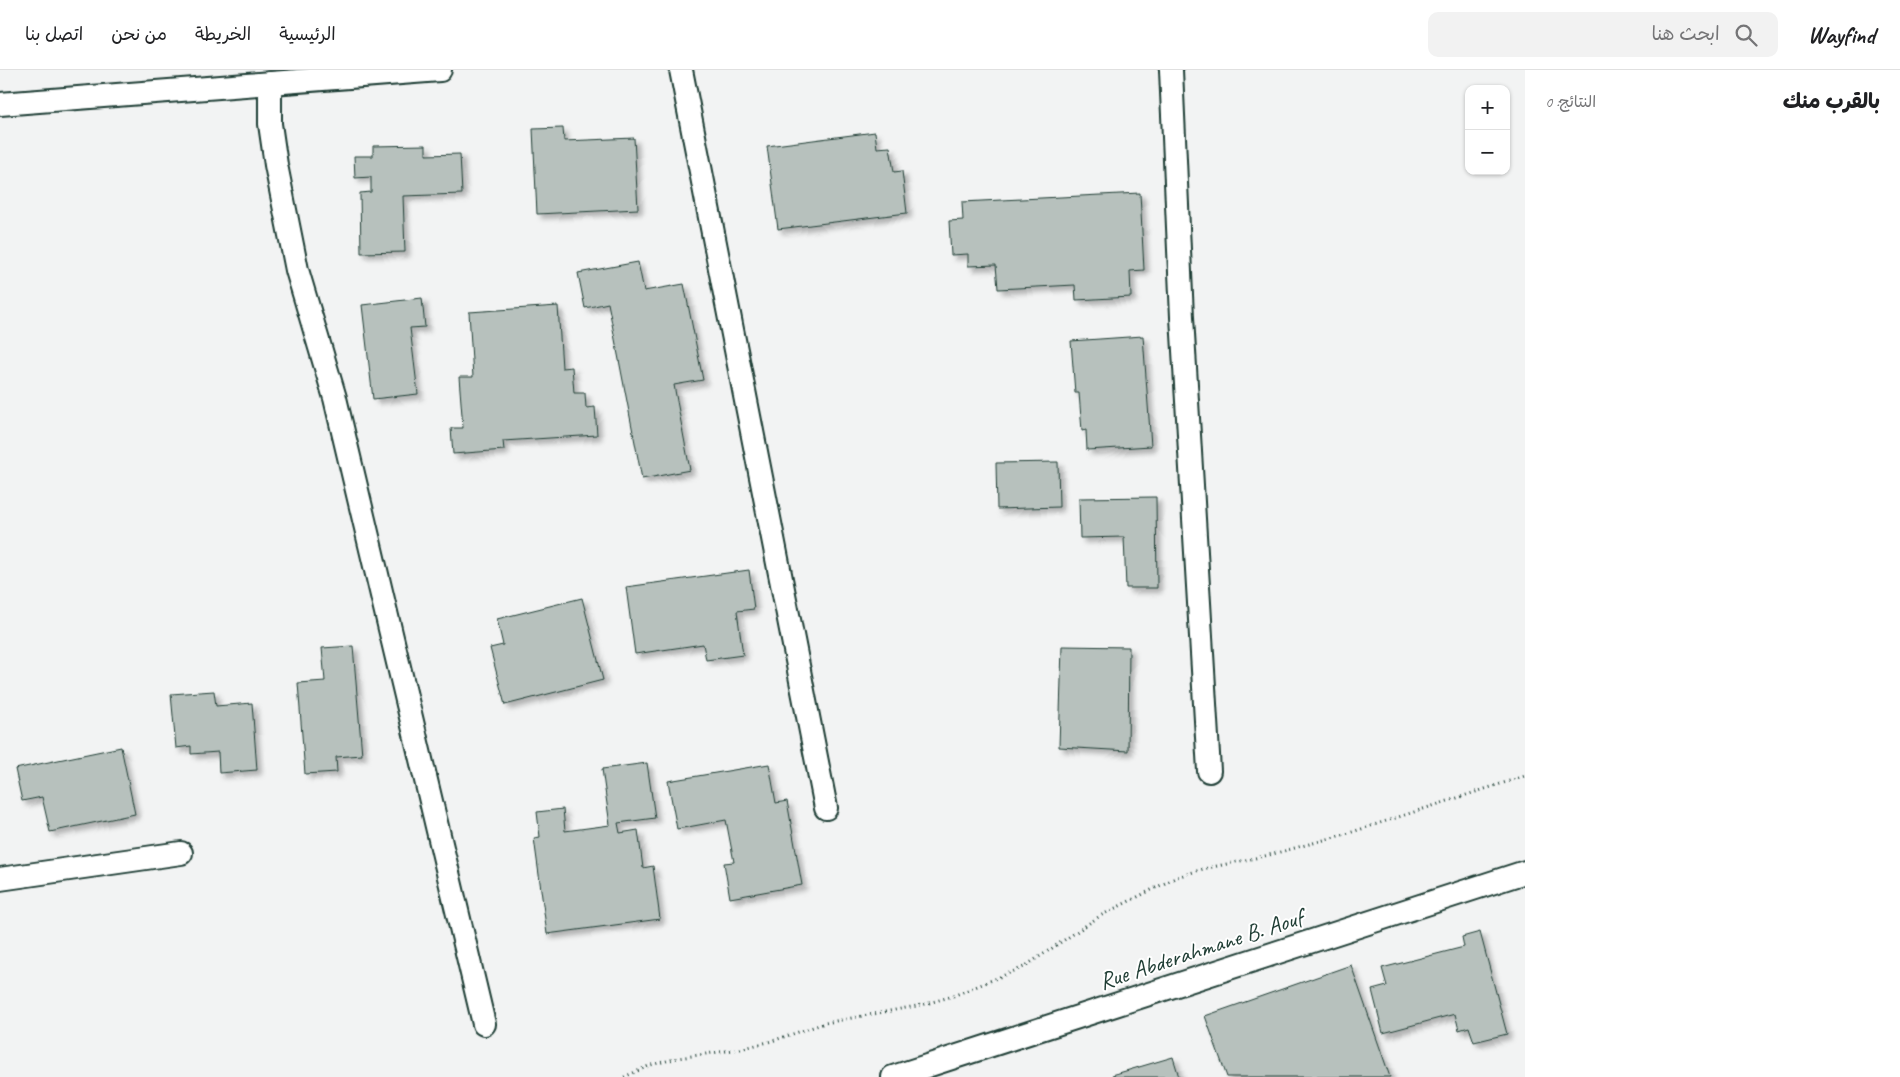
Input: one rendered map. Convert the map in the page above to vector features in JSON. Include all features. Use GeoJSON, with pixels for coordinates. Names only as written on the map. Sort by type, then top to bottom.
{"type":"FeatureCollection","features":[{"type":"Feature","properties":{"kind":"street"},"geometry":{"type":"LineString","coordinates":[[0,104],[230,78],[270,83],[440,70]]}},
{"type":"Feature","properties":{"kind":"street"},"geometry":{"type":"LineString","coordinates":[[680,70],[826,808]]}},
{"type":"Feature","properties":{"kind":"street"},"geometry":{"type":"LineString","coordinates":[[1170,70],[1182,317],[1209,771]]}},
{"type":"Feature","properties":{"kind":"street"},"geometry":{"type":"LineString","coordinates":[[270,83],[270,124],[276,165],[298,270],[335,398],[484,1024]]}},
{"type":"Feature","properties":{"kind":"street"},"geometry":{"type":"LineString","coordinates":[[0,879],[181,853]]}},
{"type":"Feature","properties":{"kind":"street","name":"Rue Abderahmane B. Aouf"},"geometry":{"type":"LineString","coordinates":[[893,1077],[1525,872]]}},
{"type":"Feature","properties":{"kind":"path"},"geometry":{"type":"LineString","coordinates":[[624,1077],[652,1064],[678,1058],[740,1049],[772,1041],[825,1023],[922,1005],[953,996],[1024,967],[1100,916],[1177,878],[1202,869],[1270,855],[1346,834],[1525,776]]}},
{"type":"Feature","properties":{"kind":"building"},"geometry":{"type":"Polygon","coordinates":[[[563,128],[564,141],[634,138],[638,209],[537,214],[533,129],[563,128]]]}},
{"type":"Feature","properties":{"kind":"building"},"geometry":{"type":"Polygon","coordinates":[[[875,132],[877,148],[890,147],[894,172],[902,171],[907,213],[778,229],[767,146],[875,132]]]}},
{"type":"Feature","properties":{"kind":"building"},"geometry":{"type":"Polygon","coordinates":[[[426,145],[426,155],[460,154],[462,194],[403,196],[405,252],[361,253],[360,193],[371,192],[371,177],[355,178],[354,156],[373,156],[373,146],[426,145]]]}},
{"type":"Feature","properties":{"kind":"building"},"geometry":{"type":"Polygon","coordinates":[[[1140,193],[1144,270],[1130,271],[1131,297],[1076,300],[1075,285],[998,289],[996,265],[968,266],[968,254],[951,255],[949,221],[963,220],[962,202],[1140,193]]]}},
{"type":"Feature","properties":{"kind":"building"},"geometry":{"type":"Polygon","coordinates":[[[638,262],[644,291],[684,284],[703,380],[674,385],[690,470],[642,479],[608,303],[585,308],[578,273],[638,262]]]}},
{"type":"Feature","properties":{"kind":"building"},"geometry":{"type":"Polygon","coordinates":[[[422,298],[425,327],[410,328],[418,394],[373,399],[362,305],[422,298]]]}},
{"type":"Feature","properties":{"kind":"building"},"geometry":{"type":"Polygon","coordinates":[[[558,306],[562,368],[572,367],[574,393],[585,393],[586,408],[595,407],[597,435],[503,441],[504,450],[453,454],[451,428],[463,428],[459,377],[473,377],[469,312],[558,306]]]}},
{"type":"Feature","properties":{"kind":"building"},"geometry":{"type":"Polygon","coordinates":[[[1143,336],[1151,446],[1087,450],[1086,430],[1082,431],[1079,393],[1075,393],[1071,341],[1143,336]]]}},
{"type":"Feature","properties":{"kind":"building"},"geometry":{"type":"Polygon","coordinates":[[[1058,462],[1059,507],[997,509],[996,463],[1058,462]]]}},
{"type":"Feature","properties":{"kind":"building"},"geometry":{"type":"Polygon","coordinates":[[[1156,497],[1157,588],[1126,588],[1124,537],[1080,538],[1079,498],[1156,497]]]}},
{"type":"Feature","properties":{"kind":"building"},"geometry":{"type":"Polygon","coordinates":[[[749,570],[754,609],[737,611],[743,655],[706,660],[703,644],[635,654],[626,587],[749,570]]]}},
{"type":"Feature","properties":{"kind":"building"},"geometry":{"type":"Polygon","coordinates":[[[582,598],[603,680],[505,705],[490,648],[503,645],[497,619],[582,598]]]}},
{"type":"Feature","properties":{"kind":"building"},"geometry":{"type":"Polygon","coordinates":[[[353,646],[362,755],[336,757],[337,772],[305,774],[298,683],[325,681],[322,648],[353,646]]]}},
{"type":"Feature","properties":{"kind":"building"},"geometry":{"type":"Polygon","coordinates":[[[1062,646],[1129,647],[1128,751],[1059,747],[1062,646]]]}},
{"type":"Feature","properties":{"kind":"building"},"geometry":{"type":"Polygon","coordinates":[[[214,691],[216,706],[252,703],[257,770],[219,773],[218,752],[191,754],[191,746],[176,748],[171,694],[214,691]]]}},
{"type":"Feature","properties":{"kind":"building"},"geometry":{"type":"Polygon","coordinates":[[[121,747],[135,814],[50,832],[42,797],[22,801],[15,769],[121,747]]]}},
{"type":"Feature","properties":{"kind":"building"},"geometry":{"type":"Polygon","coordinates":[[[647,763],[655,818],[618,823],[620,833],[638,830],[643,868],[653,866],[660,919],[547,934],[534,838],[540,837],[537,812],[563,809],[565,831],[610,825],[602,769],[647,763]]]}},
{"type":"Feature","properties":{"kind":"building"},"geometry":{"type":"Polygon","coordinates":[[[769,764],[776,803],[787,801],[802,885],[730,898],[724,863],[734,862],[726,820],[677,829],[668,781],[769,764]]]}},
{"type":"Feature","properties":{"kind":"building"},"geometry":{"type":"Polygon","coordinates":[[[1480,932],[1507,1034],[1474,1042],[1469,1027],[1459,1030],[1455,1014],[1383,1033],[1372,990],[1387,986],[1382,968],[1464,947],[1462,937],[1480,932]]]}},
{"type":"Feature","properties":{"kind":"building"},"geometry":{"type":"Polygon","coordinates":[[[1351,965],[1390,1077],[1227,1077],[1205,1016],[1351,965]]]}},
{"type":"Feature","properties":{"kind":"building"},"geometry":{"type":"Polygon","coordinates":[[[1173,1057],[1179,1077],[1113,1077],[1112,1075],[1173,1057]]]}}]}
